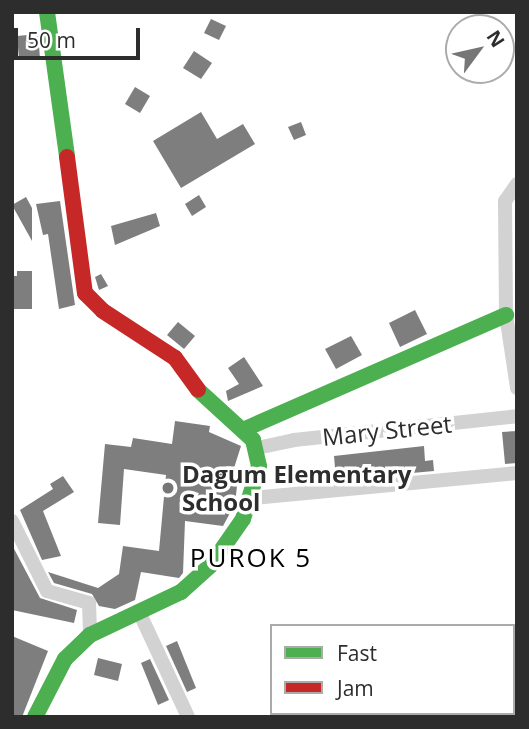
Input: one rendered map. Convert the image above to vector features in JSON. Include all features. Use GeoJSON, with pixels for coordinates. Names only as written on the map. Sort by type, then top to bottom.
{"type":"FeatureCollection","features":[{"type":"Feature","properties":{"kind":"street"},"geometry":{"type":"LineString","coordinates":[[35,717],[65,659],[90,635],[140,614],[181,592],[211,565],[234,538],[253,498],[259,466],[257,448],[246,429],[214,410],[175,358],[91,302],[85,293],[47,12]]}},
{"type":"Feature","properties":{"kind":"street"},"geometry":{"type":"LineString","coordinates":[[515,185],[505,201],[506,315],[517,388]]}},
{"type":"Feature","properties":{"kind":"street"},"geometry":{"type":"LineString","coordinates":[[246,429],[506,315]]}},
{"type":"Feature","properties":{"kind":"street","name":"Mary Street"},"geometry":{"type":"LineString","coordinates":[[257,448],[294,440],[517,416]]}},
{"type":"Feature","properties":{"kind":"street"},"geometry":{"type":"LineString","coordinates":[[253,498],[517,473]]}},
{"type":"Feature","properties":{"kind":"street"},"geometry":{"type":"LineString","coordinates":[[12,521],[47,591],[89,603],[90,635]]}},
{"type":"Feature","properties":{"kind":"street"},"geometry":{"type":"LineString","coordinates":[[140,614],[188,717]]}},
{"type":"Feature","properties":{"kind":"building"},"geometry":{"type":"Polygon","coordinates":[[[211,19],[226,26],[219,40],[204,33],[211,19]]]}},
{"type":"Feature","properties":{"kind":"building"},"geometry":{"type":"Polygon","coordinates":[[[38,34],[40,58],[19,59],[17,36],[38,34]]]}},
{"type":"Feature","properties":{"kind":"building"},"geometry":{"type":"Polygon","coordinates":[[[194,51],[212,63],[201,79],[183,68],[194,51]]]}},
{"type":"Feature","properties":{"kind":"building"},"geometry":{"type":"Polygon","coordinates":[[[135,87],[150,96],[140,113],[125,104],[135,87]]]}},
{"type":"Feature","properties":{"kind":"building"},"geometry":{"type":"Polygon","coordinates":[[[201,112],[217,139],[243,124],[255,144],[181,188],[153,141],[201,112]]]}},
{"type":"Feature","properties":{"kind":"building"},"geometry":{"type":"Polygon","coordinates":[[[301,122],[306,135],[294,140],[288,127],[301,122]]]}},
{"type":"Feature","properties":{"kind":"building"},"geometry":{"type":"Polygon","coordinates":[[[199,195],[206,207],[192,216],[185,204],[199,195]]]}},
{"type":"Feature","properties":{"kind":"building"},"geometry":{"type":"Polygon","coordinates":[[[26,197],[32,208],[32,241],[12,205],[26,197]]]}},
{"type":"Feature","properties":{"kind":"building"},"geometry":{"type":"Polygon","coordinates":[[[60,201],[75,305],[59,309],[48,234],[43,235],[36,204],[60,201]]]}},
{"type":"Feature","properties":{"kind":"building"},"geometry":{"type":"Polygon","coordinates":[[[156,213],[160,226],[115,245],[111,226],[156,213]]]}},
{"type":"Feature","properties":{"kind":"building"},"geometry":{"type":"Polygon","coordinates":[[[17,271],[32,271],[32,309],[12,309],[12,276],[17,276],[17,271]]]}},
{"type":"Feature","properties":{"kind":"building"},"geometry":{"type":"Polygon","coordinates":[[[101,274],[108,286],[99,290],[95,277],[101,274]]]}},
{"type":"Feature","properties":{"kind":"building"},"geometry":{"type":"Polygon","coordinates":[[[415,310],[427,334],[400,347],[389,323],[415,310]]]}},
{"type":"Feature","properties":{"kind":"building"},"geometry":{"type":"Polygon","coordinates":[[[178,322],[195,336],[184,349],[167,335],[178,322]]]}},
{"type":"Feature","properties":{"kind":"building"},"geometry":{"type":"Polygon","coordinates":[[[351,336],[362,355],[336,369],[325,349],[351,336]]]}},
{"type":"Feature","properties":{"kind":"building"},"geometry":{"type":"Polygon","coordinates":[[[244,357],[263,386],[228,401],[226,391],[239,384],[228,368],[244,357]]]}},
{"type":"Feature","properties":{"kind":"building"},"geometry":{"type":"Polygon","coordinates":[[[175,421],[210,426],[209,432],[241,446],[229,484],[237,486],[235,504],[223,526],[185,521],[183,573],[179,578],[141,572],[135,600],[115,609],[99,606],[92,594],[54,583],[48,572],[98,588],[119,574],[123,546],[159,551],[166,475],[124,469],[120,525],[98,523],[105,444],[131,447],[133,438],[172,444],[175,421]]]}},
{"type":"Feature","properties":{"kind":"building"},"geometry":{"type":"Polygon","coordinates":[[[517,431],[517,463],[505,464],[502,432],[517,431]]]}},
{"type":"Feature","properties":{"kind":"building"},"geometry":{"type":"Polygon","coordinates":[[[424,446],[425,461],[433,460],[434,471],[336,480],[334,456],[424,446]]]}},
{"type":"Feature","properties":{"kind":"building"},"geometry":{"type":"Polygon","coordinates":[[[63,476],[74,492],[43,511],[61,556],[42,560],[20,510],[53,489],[50,484],[63,476]]]}},
{"type":"Feature","properties":{"kind":"building"},"geometry":{"type":"Polygon","coordinates":[[[12,545],[40,598],[77,610],[74,623],[12,610],[12,545]]]}},
{"type":"Feature","properties":{"kind":"building"},"geometry":{"type":"Polygon","coordinates":[[[12,636],[48,651],[22,717],[12,717],[12,636]]]}},
{"type":"Feature","properties":{"kind":"building"},"geometry":{"type":"Polygon","coordinates":[[[177,641],[196,688],[187,692],[166,646],[177,641]]]}},
{"type":"Feature","properties":{"kind":"building"},"geometry":{"type":"Polygon","coordinates":[[[98,658],[122,664],[118,681],[94,675],[98,658]]]}},
{"type":"Feature","properties":{"kind":"building"},"geometry":{"type":"Polygon","coordinates":[[[150,659],[169,700],[158,705],[141,663],[150,659]]]}},
{"type":"Feature","properties":{"kind":"traffic: fast"},"geometry":{"type":"LineString","coordinates":[[47,12],[67,157]]}},
{"type":"Feature","properties":{"kind":"traffic: fast"},"geometry":{"type":"LineString","coordinates":[[245,429],[506,315]]}},
{"type":"Feature","properties":{"kind":"traffic: fast"},"geometry":{"type":"LineString","coordinates":[[35,717],[65,659],[90,635],[181,592],[211,565],[243,519],[259,466],[253,440],[198,390]]}},
{"type":"Feature","properties":{"kind":"traffic: jam"},"geometry":{"type":"LineString","coordinates":[[67,157],[85,293],[103,311],[175,358],[198,390]]}},
{"type":"Feature","properties":{"kind":"place","name":"Dagum Elementary School"},"geometry":{"type":"Point","coordinates":[168,488]}},
{"type":"Feature","properties":{"kind":"district","name":"PUROK 5"},"geometry":{"type":"Point","coordinates":[251,558]}}]}
